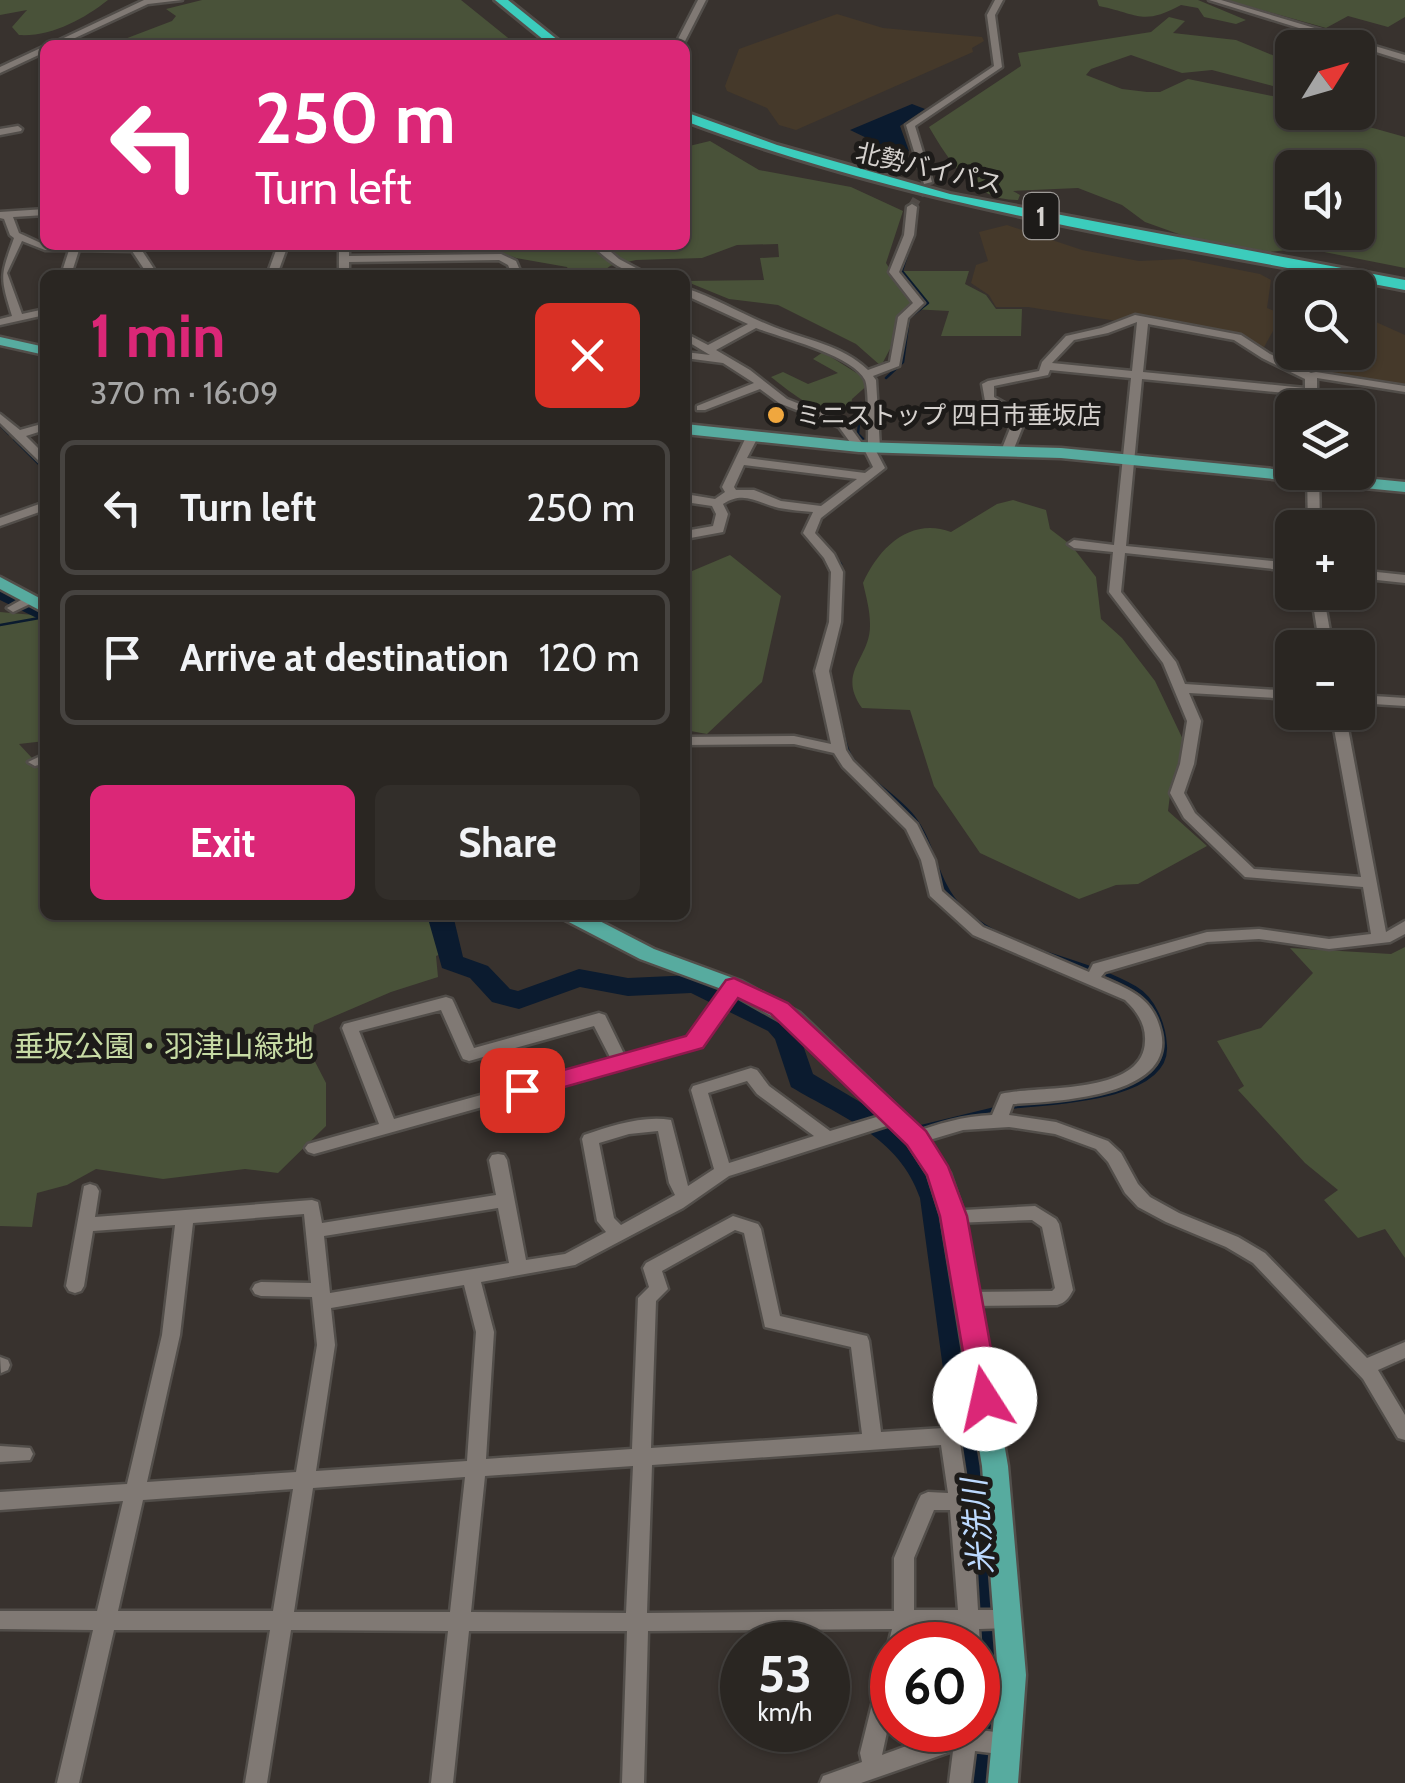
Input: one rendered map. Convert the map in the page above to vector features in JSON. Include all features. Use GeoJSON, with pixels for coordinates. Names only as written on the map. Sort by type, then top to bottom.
{"type":"FeatureCollection","features":[{"type":"Feature","properties":{"kind":"highway"},"geometry":{"type":"LineString","coordinates":[[501,0],[552,40]]}},
{"type":"Feature","properties":{"kind":"highway","name":"北勢バイパス"},"geometry":{"type":"LineString","coordinates":[[690,118],[762,146],[907,188],[1171,241]]}},
{"type":"Feature","properties":{"kind":"highway","name":"1"},"geometry":{"type":"LineString","coordinates":[[1171,241],[1405,282]]}},
{"type":"Feature","properties":{"kind":"highway","name":"1"},"geometry":{"type":"LineString","coordinates":[[1171,241],[1405,295]]}},
{"type":"Feature","properties":{"kind":"main road"},"geometry":{"type":"LineString","coordinates":[[0,341],[40,350]]}},
{"type":"Feature","properties":{"kind":"main road"},"geometry":{"type":"LineString","coordinates":[[690,431],[867,448],[1007,450],[1275,472]]}},
{"type":"Feature","properties":{"kind":"main road"},"geometry":{"type":"LineString","coordinates":[[1375,482],[1405,486]]}},
{"type":"Feature","properties":{"kind":"main road"},"geometry":{"type":"LineString","coordinates":[[0,582],[21,603],[40,607]]}},
{"type":"Feature","properties":{"kind":"main road"},"geometry":{"type":"LineString","coordinates":[[582,920],[647,954],[732,988],[792,1018],[907,1130],[939,1173],[954,1216],[967,1299],[987,1433],[1007,1619],[1012,1676],[1001,1744],[1004,1783]]}},
{"type":"Feature","properties":{"kind":"street"},"geometry":{"type":"LineString","coordinates":[[65,40],[149,1],[178,0]]}},
{"type":"Feature","properties":{"kind":"street"},"geometry":{"type":"LineString","coordinates":[[682,40],[702,0]]}},
{"type":"Feature","properties":{"kind":"street"},"geometry":{"type":"LineString","coordinates":[[928,182],[910,125],[998,66],[991,15],[999,0]]}},
{"type":"Feature","properties":{"kind":"street"},"geometry":{"type":"LineString","coordinates":[[1213,0],[1405,58]]}},
{"type":"Feature","properties":{"kind":"street"},"geometry":{"type":"LineString","coordinates":[[1,68],[40,51]]}},
{"type":"Feature","properties":{"kind":"street"},"geometry":{"type":"LineString","coordinates":[[0,132],[18,129]]}},
{"type":"Feature","properties":{"kind":"street"},"geometry":{"type":"LineString","coordinates":[[6,215],[15,201]]}},
{"type":"Feature","properties":{"kind":"street"},"geometry":{"type":"LineString","coordinates":[[868,374],[895,364],[903,317],[919,302],[894,272],[909,235],[912,206]]}},
{"type":"Feature","properties":{"kind":"street"},"geometry":{"type":"LineString","coordinates":[[6,215],[40,212]]}},
{"type":"Feature","properties":{"kind":"street"},"geometry":{"type":"LineString","coordinates":[[6,215],[19,238],[40,246]]}},
{"type":"Feature","properties":{"kind":"street"},"geometry":{"type":"LineString","coordinates":[[18,318],[1,273],[19,238]]}},
{"type":"Feature","properties":{"kind":"street"},"geometry":{"type":"LineString","coordinates":[[345,250],[345,270]]}},
{"type":"Feature","properties":{"kind":"street"},"geometry":{"type":"LineString","coordinates":[[416,250],[419,258]]}},
{"type":"Feature","properties":{"kind":"street"},"geometry":{"type":"LineString","coordinates":[[603,250],[634,270]]}},
{"type":"Feature","properties":{"kind":"street"},"geometry":{"type":"LineString","coordinates":[[346,259],[501,257],[515,270]]}},
{"type":"Feature","properties":{"kind":"street"},"geometry":{"type":"LineString","coordinates":[[690,293],[755,324],[841,356],[868,374],[874,399],[867,448]]}},
{"type":"Feature","properties":{"kind":"street"},"geometry":{"type":"LineString","coordinates":[[0,322],[40,313]]}},
{"type":"Feature","properties":{"kind":"street"},"geometry":{"type":"LineString","coordinates":[[1007,450],[1020,420],[1014,412],[988,398],[986,386],[1044,372],[1045,366],[1073,337],[1104,331],[1130,318],[1237,337],[1310,377],[1405,390]]}},
{"type":"Feature","properties":{"kind":"street"},"geometry":{"type":"LineString","coordinates":[[1143,318],[1115,592],[1169,662],[1194,721],[1187,764],[1177,793],[1189,816],[1250,874],[1370,883]]}},
{"type":"Feature","properties":{"kind":"street"},"geometry":{"type":"LineString","coordinates":[[708,350],[755,324]]}},
{"type":"Feature","properties":{"kind":"street"},"geometry":{"type":"LineString","coordinates":[[690,339],[783,401],[843,426],[880,466],[820,509],[811,530],[837,572],[835,622],[822,671],[838,750],[912,827],[928,860],[935,894],[978,931],[1094,976],[1131,996],[1146,1014],[1154,1040],[1145,1067],[1138,1075],[1106,1085],[1007,1098],[1002,1112]]}},
{"type":"Feature","properties":{"kind":"street"},"geometry":{"type":"LineString","coordinates":[[690,356],[725,360]]}},
{"type":"Feature","properties":{"kind":"street"},"geometry":{"type":"LineString","coordinates":[[1045,366],[1290,390]]}},
{"type":"Feature","properties":{"kind":"street"},"geometry":{"type":"LineString","coordinates":[[1310,377],[1310,390]]}},
{"type":"Feature","properties":{"kind":"street"},"geometry":{"type":"LineString","coordinates":[[701,408],[762,384]]}},
{"type":"Feature","properties":{"kind":"street"},"geometry":{"type":"LineString","coordinates":[[0,417],[40,456]]}},
{"type":"Feature","properties":{"kind":"street"},"geometry":{"type":"LineString","coordinates":[[18,435],[40,428]]}},
{"type":"Feature","properties":{"kind":"street"},"geometry":{"type":"LineString","coordinates":[[732,493],[728,487],[752,437]]}},
{"type":"Feature","properties":{"kind":"street"},"geometry":{"type":"LineString","coordinates":[[740,461],[866,477]]}},
{"type":"Feature","properties":{"kind":"street"},"geometry":{"type":"LineString","coordinates":[[690,499],[717,503],[732,493],[754,494],[779,504],[820,509]]}},
{"type":"Feature","properties":{"kind":"street"},"geometry":{"type":"LineString","coordinates":[[690,534],[720,529],[722,514],[717,503]]}},
{"type":"Feature","properties":{"kind":"street"},"geometry":{"type":"LineString","coordinates":[[0,522],[40,508]]}},
{"type":"Feature","properties":{"kind":"street"},"geometry":{"type":"LineString","coordinates":[[1074,544],[1275,566]]}},
{"type":"Feature","properties":{"kind":"street"},"geometry":{"type":"LineString","coordinates":[[1375,576],[1405,579]]}},
{"type":"Feature","properties":{"kind":"street"},"geometry":{"type":"LineString","coordinates":[[1180,688],[1275,694]]}},
{"type":"Feature","properties":{"kind":"street"},"geometry":{"type":"LineString","coordinates":[[1375,699],[1405,702]]}},
{"type":"Feature","properties":{"kind":"street"},"geometry":{"type":"LineString","coordinates":[[1341,730],[1380,939]]}},
{"type":"Feature","properties":{"kind":"street"},"geometry":{"type":"LineString","coordinates":[[690,741],[794,740],[838,750]]}},
{"type":"Feature","properties":{"kind":"street"},"geometry":{"type":"LineString","coordinates":[[1094,976],[1206,937],[1258,934],[1329,944],[1380,939],[1400,932],[1405,926]]}},
{"type":"Feature","properties":{"kind":"street"},"geometry":{"type":"LineString","coordinates":[[314,1148],[694,1042],[732,988]]}},
{"type":"Feature","properties":{"kind":"street"},"geometry":{"type":"LineString","coordinates":[[389,1127],[350,1028],[446,1003],[468,1054],[599,1018],[621,1062]]}},
{"type":"Feature","properties":{"kind":"street"},"geometry":{"type":"LineString","coordinates":[[724,1171],[699,1090],[751,1074],[763,1090],[829,1138]]}},
{"type":"Feature","properties":{"kind":"street"},"geometry":{"type":"LineString","coordinates":[[261,1288],[322,1296],[471,1279],[569,1260],[685,1197],[724,1171],[863,1128],[907,1130],[957,1124],[1002,1112],[1110,1150],[1135,1194],[1182,1224],[1244,1246],[1364,1368],[1405,1432]]}},
{"type":"Feature","properties":{"kind":"street"},"geometry":{"type":"LineString","coordinates":[[617,1232],[606,1220],[590,1139],[628,1128],[665,1124],[678,1183],[685,1197]]}},
{"type":"Feature","properties":{"kind":"street"},"geometry":{"type":"LineString","coordinates":[[498,1160],[519,1269]]}},
{"type":"Feature","properties":{"kind":"street"},"geometry":{"type":"LineString","coordinates":[[75,1286],[90,1191]]}},
{"type":"Feature","properties":{"kind":"street"},"geometry":{"type":"LineString","coordinates":[[314,1231],[505,1200]]}},
{"type":"Feature","properties":{"kind":"street"},"geometry":{"type":"LineString","coordinates":[[84,1225],[312,1207],[326,1345],[256,1783]]}},
{"type":"Feature","properties":{"kind":"street"},"geometry":{"type":"LineString","coordinates":[[954,1216],[1034,1213],[1050,1224],[1064,1290],[1056,1298],[967,1299]]}},
{"type":"Feature","properties":{"kind":"street"},"geometry":{"type":"LineString","coordinates":[[68,1783],[171,1335],[185,1218]]}},
{"type":"Feature","properties":{"kind":"street"},"geometry":{"type":"LineString","coordinates":[[633,1783],[648,1298],[659,1290],[652,1268],[733,1223],[752,1229],[772,1322],[860,1341],[872,1440]]}},
{"type":"Feature","properties":{"kind":"street"},"geometry":{"type":"LineString","coordinates":[[442,1783],[476,1469],[485,1332],[471,1279]]}},
{"type":"Feature","properties":{"kind":"street"},"geometry":{"type":"LineString","coordinates":[[1364,1368],[1405,1350]]}},
{"type":"Feature","properties":{"kind":"street"},"geometry":{"type":"LineString","coordinates":[[0,1500],[987,1433]]}},
{"type":"Feature","properties":{"kind":"street"},"geometry":{"type":"LineString","coordinates":[[951,1436],[969,1622]]}},
{"type":"Feature","properties":{"kind":"street"},"geometry":{"type":"LineString","coordinates":[[0,1454],[23,1454]]}},
{"type":"Feature","properties":{"kind":"street"},"geometry":{"type":"LineString","coordinates":[[904,1621],[904,1558],[928,1501],[959,1502]]}},
{"type":"Feature","properties":{"kind":"street"},"geometry":{"type":"LineString","coordinates":[[0,1620],[282,1623],[1007,1619]]}},
{"type":"Feature","properties":{"kind":"street"},"geometry":{"type":"LineString","coordinates":[[871,1752],[874,1766]]}},
{"type":"Feature","properties":{"kind":"street"},"geometry":{"type":"LineString","coordinates":[[831,1783],[916,1752]]}},
{"type":"Feature","properties":{"kind":"street"},"geometry":{"type":"LineString","coordinates":[[960,1783],[963,1752]]}},
{"type":"Feature","properties":{"kind":"shaded area"},"geometry":{"type":"Polygon","coordinates":[[[837,14],[883,28],[982,37],[984,41],[972,48],[973,52],[796,130],[779,125],[767,108],[727,91],[725,86],[739,49],[837,14]]]}},
{"type":"Feature","properties":{"kind":"shaded area"},"geometry":{"type":"Polygon","coordinates":[[[1007,225],[1082,250],[1139,261],[1184,259],[1260,274],[1271,280],[1267,308],[1275,311],[1273,331],[1263,349],[1245,337],[1157,319],[1128,317],[1117,321],[1028,307],[996,307],[989,295],[971,283],[976,265],[988,261],[979,232],[1007,225]]]}},
{"type":"Feature","properties":{"kind":"shaded area"},"geometry":{"type":"Polygon","coordinates":[[[1375,322],[1405,335],[1405,388],[1309,370],[1375,370],[1375,322]]]}},
{"type":"Feature","properties":{"kind":"green space"},"geometry":{"type":"Polygon","coordinates":[[[0,0],[108,0],[66,25],[43,33],[19,35],[12,27],[27,10],[0,15],[0,0]]]}},
{"type":"Feature","properties":{"kind":"green space"},"geometry":{"type":"Polygon","coordinates":[[[202,0],[461,0],[511,40],[122,40],[172,21],[176,16],[166,9],[202,0]]]}},
{"type":"Feature","properties":{"kind":"green space"},"geometry":{"type":"Polygon","coordinates":[[[1097,0],[1198,0],[1246,20],[1236,24],[1204,17],[1198,8],[1181,5],[1157,15],[1140,16],[1099,6],[1097,0]]]}},
{"type":"Feature","properties":{"kind":"green space"},"geometry":{"type":"Polygon","coordinates":[[[1226,0],[1405,0],[1405,17],[1388,27],[1348,16],[1326,28],[1226,0]]]}},
{"type":"Feature","properties":{"kind":"green space"},"geometry":{"type":"Polygon","coordinates":[[[1169,17],[1185,21],[1173,33],[1236,40],[1275,56],[1275,87],[1212,70],[1182,73],[1131,55],[1091,69],[1086,75],[1122,89],[1147,92],[1160,92],[1188,79],[1275,97],[1275,130],[1375,129],[1405,137],[1405,268],[1314,250],[1375,250],[1375,150],[1275,150],[1275,250],[1287,250],[1270,252],[1184,236],[1145,222],[1122,205],[1078,188],[1013,191],[1020,195],[1018,200],[988,194],[964,177],[929,127],[1021,66],[1018,53],[1151,32],[1169,17]]]}},
{"type":"Feature","properties":{"kind":"green space"},"geometry":{"type":"Polygon","coordinates":[[[710,141],[759,170],[851,187],[903,211],[886,263],[891,271],[969,271],[965,284],[986,295],[996,309],[1022,309],[1021,336],[941,336],[949,311],[911,309],[881,366],[856,344],[778,305],[729,299],[690,283],[764,280],[760,258],[779,257],[778,244],[737,245],[702,258],[636,260],[605,270],[568,270],[494,250],[690,250],[690,146],[710,141]]]}},
{"type":"Feature","properties":{"kind":"green space"},"geometry":{"type":"Polygon","coordinates":[[[823,352],[871,382],[852,399],[850,410],[840,413],[819,409],[771,377],[783,372],[808,384],[838,373],[813,359],[823,352]]]}},
{"type":"Feature","properties":{"kind":"green space"},"geometry":{"type":"Polygon","coordinates":[[[1013,500],[1046,510],[1050,529],[1071,545],[1096,577],[1101,619],[1122,638],[1155,681],[1188,750],[1171,787],[1168,811],[1207,846],[1138,884],[1116,885],[1079,899],[980,853],[934,786],[910,710],[862,708],[852,684],[869,636],[863,583],[887,547],[910,532],[936,528],[951,532],[997,504],[1013,500]]]}},
{"type":"Feature","properties":{"kind":"green space"},"geometry":{"type":"Polygon","coordinates":[[[730,555],[781,596],[762,682],[707,734],[690,731],[690,572],[730,555]]]}},
{"type":"Feature","properties":{"kind":"green space","name":"垂坂公園・羽津山緑地"},"geometry":{"type":"Polygon","coordinates":[[[0,612],[40,616],[40,742],[19,744],[40,767],[40,920],[430,920],[451,950],[436,956],[438,977],[314,1025],[309,1050],[326,1083],[326,1126],[278,1173],[245,1169],[163,1179],[96,1169],[67,1185],[37,1193],[32,1227],[0,1226],[0,612]]]}},
{"type":"Feature","properties":{"kind":"green space"},"geometry":{"type":"Polygon","coordinates":[[[1405,947],[1405,1258],[1385,1229],[1358,1238],[1324,1200],[1338,1190],[1305,1163],[1238,1090],[1244,1086],[1217,1041],[1261,1028],[1313,973],[1290,948],[1391,954],[1405,947]]]}},
{"type":"Feature","properties":{"kind":"water"},"geometry":{"type":"Polygon","coordinates":[[[912,104],[925,109],[900,126],[909,151],[900,154],[850,130],[912,104]]]}},
{"type":"Feature","properties":{"kind":"waterway"},"geometry":{"type":"LineString","coordinates":[[886,378],[903,362],[909,318],[928,303],[902,271],[913,236]]}},
{"type":"Feature","properties":{"kind":"waterway"},"geometry":{"type":"LineString","coordinates":[[861,403],[858,434],[863,439]]}},
{"type":"Feature","properties":{"kind":"waterway"},"geometry":{"type":"LineString","coordinates":[[0,425],[9,434]]}},
{"type":"Feature","properties":{"kind":"waterway"},"geometry":{"type":"LineString","coordinates":[[14,439],[40,465]]}},
{"type":"Feature","properties":{"kind":"waterway"},"geometry":{"type":"LineString","coordinates":[[825,503],[842,491]]}},
{"type":"Feature","properties":{"kind":"waterway"},"geometry":{"type":"LineString","coordinates":[[821,539],[841,564],[841,612]]}},
{"type":"Feature","properties":{"kind":"waterway","name":"米洗川"},"geometry":{"type":"LineString","coordinates":[[0,592],[40,613]]}},
{"type":"Feature","properties":{"kind":"waterway"},"geometry":{"type":"LineString","coordinates":[[0,625],[40,618]]}},
{"type":"Feature","properties":{"kind":"waterway"},"geometry":{"type":"LineString","coordinates":[[840,723],[852,759],[913,817],[946,888],[962,909],[1001,936],[1135,988],[1157,1013],[1165,1046],[1161,1064],[1148,1078],[1103,1095],[1009,1107]]}},
{"type":"Feature","properties":{"kind":"waterway","name":"米洗川"},"geometry":{"type":"LineString","coordinates":[[441,920],[451,962],[479,972],[501,996],[519,1000],[579,978],[628,987],[694,984],[756,1011],[787,1035],[801,1080],[902,1140],[927,1176],[935,1198],[980,1517],[988,1691],[979,1783]]}},
{"type":"Feature","properties":{"kind":"waterway"},"geometry":{"type":"LineString","coordinates":[[917,1128],[999,1108]]}},
{"type":"Feature","properties":{"kind":"tunnel"},"geometry":{"type":"LineString","coordinates":[[912,207],[927,182]]}},
{"type":"Feature","properties":{"kind":"place","name":"ミニストップ 四日市垂坂店"},"geometry":{"type":"Point","coordinates":[776,415]}},
{"type":"Feature","properties":{"kind":"route"},"geometry":{"type":"LineString","coordinates":[[522,1090],[694,1042],[734,986],[779,1008],[928,1152],[954,1216],[985,1399]]}}]}
